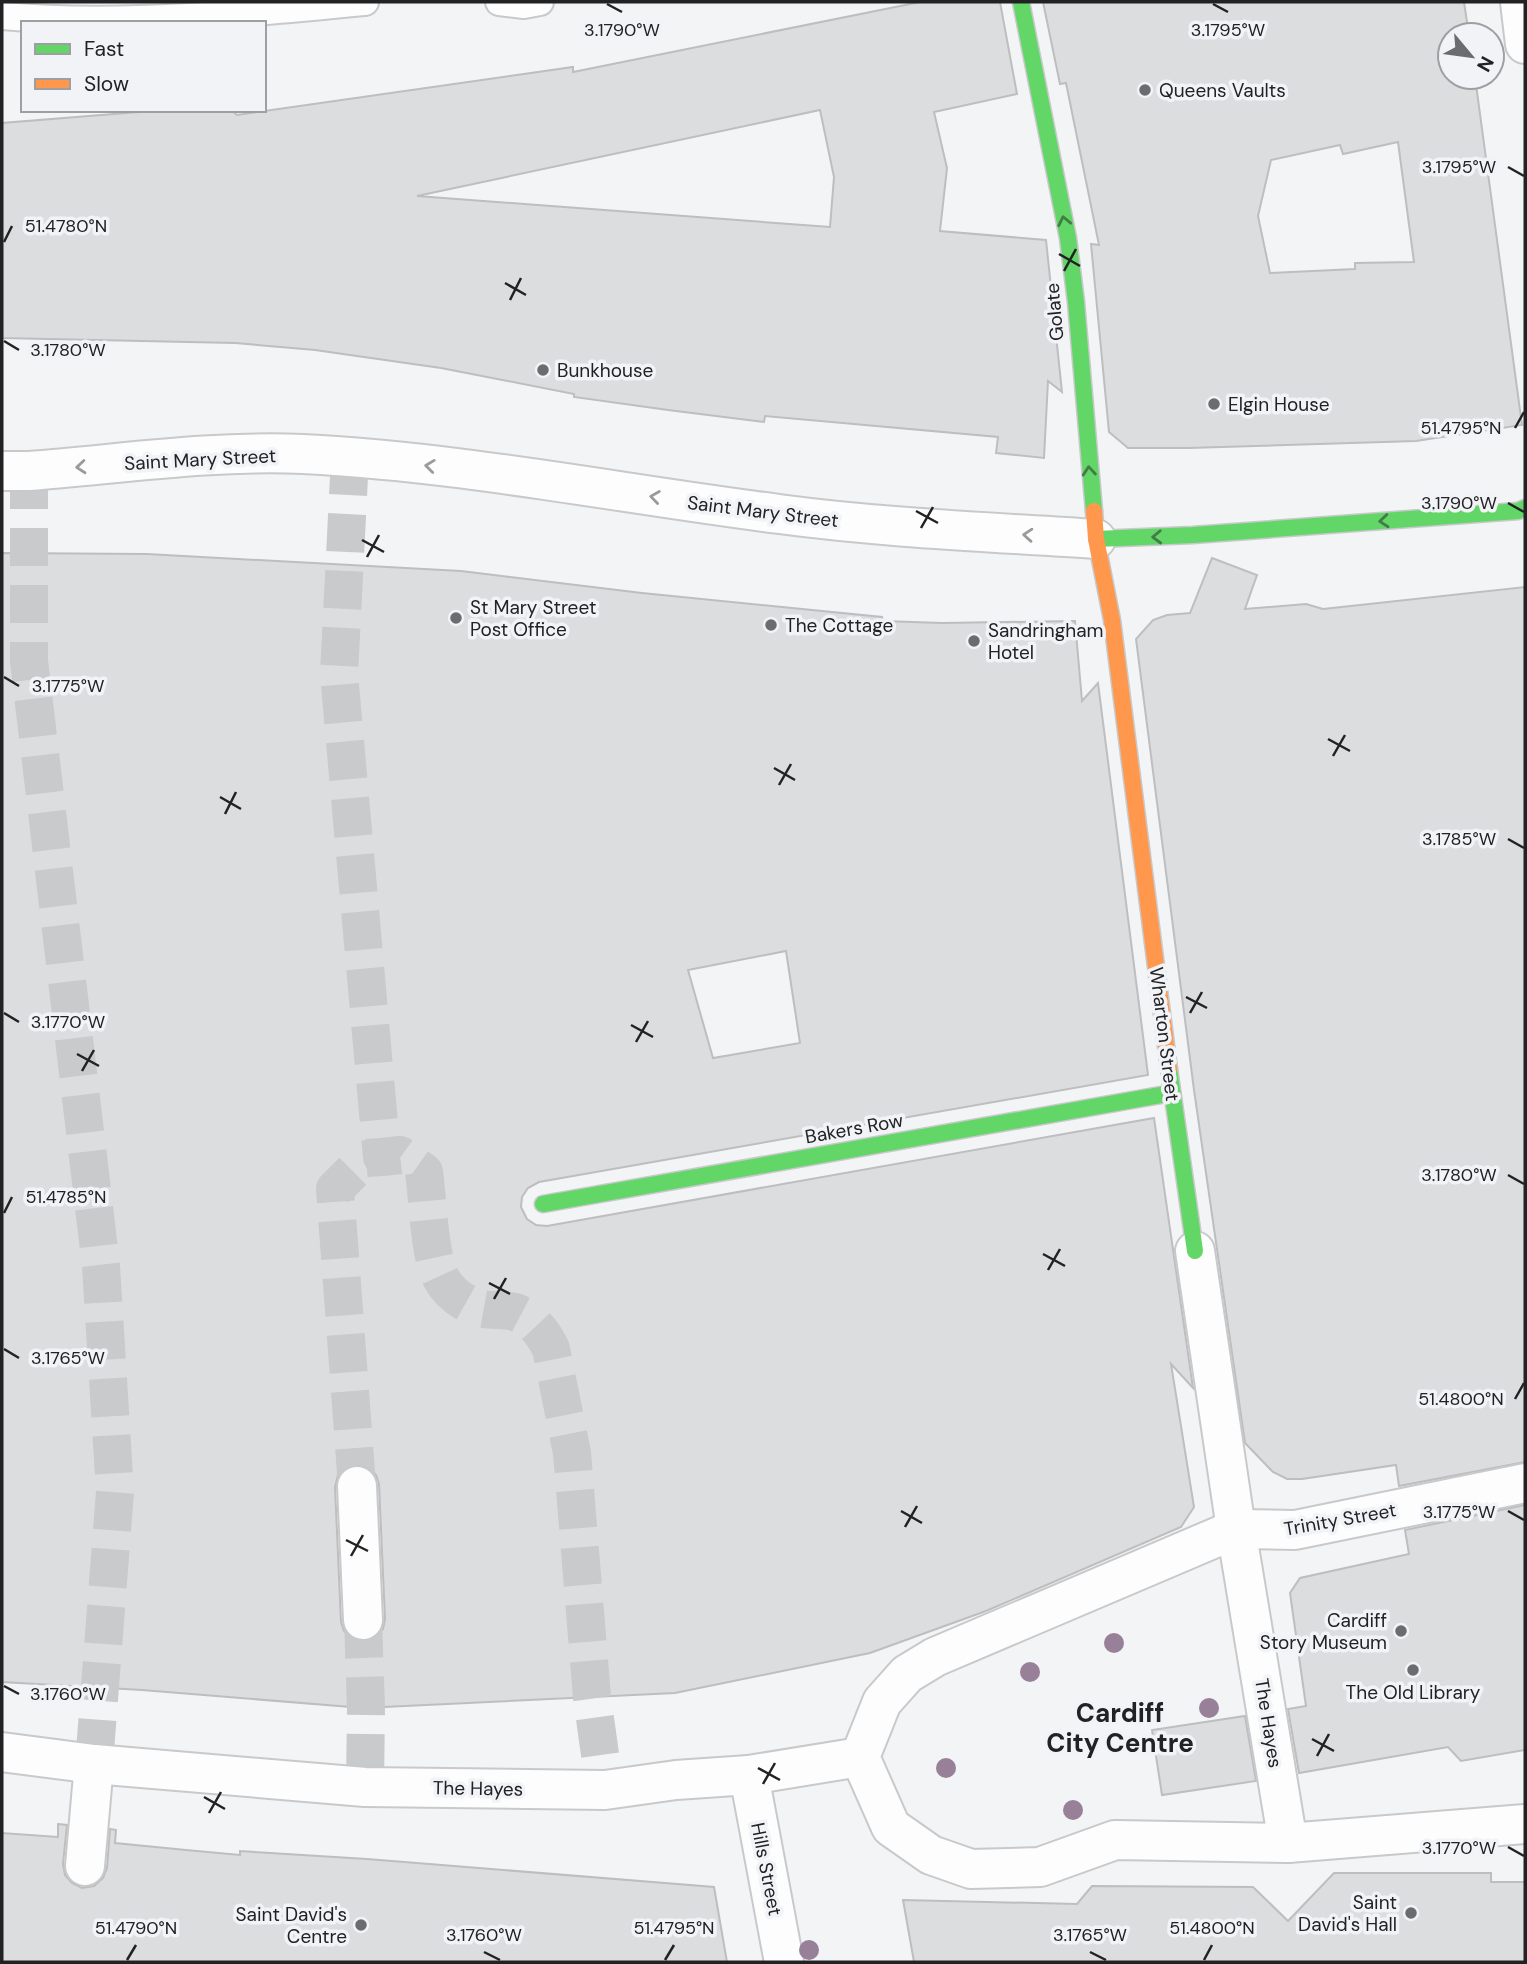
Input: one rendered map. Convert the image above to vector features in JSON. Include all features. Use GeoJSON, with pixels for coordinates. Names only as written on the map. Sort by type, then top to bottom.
{"type":"FeatureCollection","features":[{"type":"Feature","properties":{"kind":"street","name":"Golate"},"geometry":{"type":"LineString","coordinates":[[1021,2],[1068,238],[1096,539]]}},
{"type":"Feature","properties":{"kind":"street"},"geometry":{"type":"LineString","coordinates":[[1520,2],[1525,44]]}},
{"type":"Feature","properties":{"kind":"street","name":"Saint Mary Street"},"geometry":{"type":"LineString","coordinates":[[2,471],[262,453],[338,457],[508,476],[781,514],[865,523],[1096,539],[1333,526],[1518,511],[1525,508]]}},
{"type":"Feature","properties":{"kind":"street","name":"Wharton Street"},"geometry":{"type":"LineString","coordinates":[[1096,539],[1112,620],[1172,1093],[1236,1529]]}},
{"type":"Feature","properties":{"kind":"street","name":"Bakers Row"},"geometry":{"type":"LineString","coordinates":[[543,1204],[1172,1093]]}},
{"type":"Feature","properties":{"kind":"street","name":"Trinity Street"},"geometry":{"type":"LineString","coordinates":[[1236,1529],[1295,1530],[1525,1483]]}},
{"type":"Feature","properties":{"kind":"street"},"geometry":{"type":"LineString","coordinates":[[357,1486],[363,1620]]}},
{"type":"Feature","properties":{"kind":"street"},"geometry":{"type":"LineString","coordinates":[[1236,1529],[935,1657],[907,1674],[882,1702],[860,1757],[891,1827],[932,1855],[971,1869],[1040,1867],[1115,1840],[1288,1843],[1525,1824]]}},
{"type":"Feature","properties":{"kind":"street","name":"The Hayes"},"geometry":{"type":"LineString","coordinates":[[1236,1529],[1288,1843]]}},
{"type":"Feature","properties":{"kind":"street","name":"The Hayes"},"geometry":{"type":"LineString","coordinates":[[2,1752],[94,1764],[365,1787],[605,1790],[676,1780],[749,1775],[860,1757]]}},
{"type":"Feature","properties":{"kind":"street"},"geometry":{"type":"LineString","coordinates":[[85,1866],[94,1764]]}},
{"type":"Feature","properties":{"kind":"street","name":"Hills Street"},"geometry":{"type":"LineString","coordinates":[[749,1775],[784,1962]]}},
{"type":"Feature","properties":{"kind":"lane"},"geometry":{"type":"LineString","coordinates":[[2,16],[112,21],[177,19],[365,2]]}},
{"type":"Feature","properties":{"kind":"lane"},"geometry":{"type":"LineString","coordinates":[[499,2],[524,5],[540,2]]}},
{"type":"Feature","properties":{"kind":"building"},"geometry":{"type":"Polygon","coordinates":[[[920,2],[1000,2],[1017,94],[934,112],[947,168],[940,231],[1046,240],[1062,392],[1048,381],[1044,458],[996,453],[998,437],[765,416],[764,422],[668,410],[574,397],[574,394],[441,368],[315,350],[235,343],[2,338],[2,123],[139,112],[233,112],[237,115],[573,67],[573,72],[920,2]],[[820,110],[417,196],[830,227],[834,177],[820,110]]]}},
{"type":"Feature","properties":{"kind":"building"},"geometry":{"type":"Polygon","coordinates":[[[1043,2],[1464,2],[1467,21],[1436,21],[1436,91],[1477,91],[1522,425],[1416,441],[1128,448],[1109,432],[1091,244],[1099,245],[1066,83],[1060,84],[1043,2]],[[1398,142],[1343,154],[1340,145],[1271,160],[1258,216],[1270,273],[1355,269],[1355,263],[1414,262],[1398,142]]]}},
{"type":"Feature","properties":{"kind":"building"},"geometry":{"type":"Polygon","coordinates":[[[2,553],[147,554],[461,571],[642,593],[882,617],[883,621],[1075,621],[1082,701],[1098,683],[1148,1075],[539,1182],[528,1188],[522,1197],[521,1207],[527,1219],[536,1225],[547,1226],[1154,1118],[1193,1388],[1171,1364],[1194,1507],[1181,1527],[986,1611],[870,1653],[675,1693],[363,1708],[2,1682],[2,553]],[[786,951],[688,970],[713,1058],[800,1043],[786,951]],[[355,1464],[338,1475],[335,1487],[341,1622],[344,1631],[352,1639],[363,1642],[375,1638],[383,1629],[385,1619],[379,1484],[376,1475],[368,1467],[355,1464]]]}},
{"type":"Feature","properties":{"kind":"building"},"geometry":{"type":"Polygon","coordinates":[[[1212,558],[1257,575],[1245,609],[1306,604],[1323,609],[1525,587],[1525,1462],[1399,1486],[1396,1465],[1287,1479],[1273,1472],[1245,1443],[1194,1090],[1136,639],[1153,620],[1167,615],[1190,613],[1212,558]]]}},
{"type":"Feature","properties":{"kind":"building","name":"The Old Library"},"geometry":{"type":"Polygon","coordinates":[[[1525,1505],[1525,1750],[1461,1761],[1448,1747],[1299,1773],[1288,1709],[1306,1706],[1290,1593],[1300,1578],[1409,1554],[1405,1530],[1525,1505]]]}},
{"type":"Feature","properties":{"kind":"building"},"geometry":{"type":"Polygon","coordinates":[[[1245,1716],[1256,1781],[1162,1795],[1152,1730],[1245,1716]]]}},
{"type":"Feature","properties":{"kind":"building","name":"Saint David's Centre"},"geometry":{"type":"Polygon","coordinates":[[[58,1824],[67,1825],[63,1864],[65,1875],[72,1883],[82,1888],[94,1886],[103,1878],[107,1868],[110,1829],[116,1830],[115,1843],[186,1850],[240,1855],[240,1851],[367,1859],[714,1887],[727,1962],[2,1962],[2,1833],[58,1837],[58,1824]]]}},
{"type":"Feature","properties":{"kind":"building","name":"Saint David's Hall"},"geometry":{"type":"Polygon","coordinates":[[[1334,1873],[1491,1873],[1491,1882],[1525,1882],[1525,1962],[914,1962],[903,1900],[1077,1904],[1092,1886],[1253,1887],[1288,1921],[1334,1873]]]}},
{"type":"Feature","properties":{"kind":"tunnel"},"geometry":{"type":"LineString","coordinates":[[350,457],[339,674],[382,1157],[400,1155],[424,1172],[434,1256],[441,1278],[449,1289],[464,1302],[477,1307],[511,1311],[527,1318],[537,1327],[551,1349],[572,1453],[592,1697],[605,1790]]}},
{"type":"Feature","properties":{"kind":"tunnel"},"geometry":{"type":"LineString","coordinates":[[29,471],[29,661],[101,1266],[115,1492],[94,1764]]}},
{"type":"Feature","properties":{"kind":"tunnel"},"geometry":{"type":"LineString","coordinates":[[357,1486],[335,1189],[366,1158],[382,1157]]}},
{"type":"Feature","properties":{"kind":"tunnel"},"geometry":{"type":"LineString","coordinates":[[363,1620],[365,1787]]}},
{"type":"Feature","properties":{"kind":"traffic: fast"},"geometry":{"type":"LineString","coordinates":[[1021,2],[1068,238],[1094,511]]}},
{"type":"Feature","properties":{"kind":"traffic: fast"},"geometry":{"type":"LineString","coordinates":[[1096,539],[1193,535],[1518,511],[1525,508]]}},
{"type":"Feature","properties":{"kind":"traffic: fast"},"geometry":{"type":"LineString","coordinates":[[1169,1069],[1195,1251]]}},
{"type":"Feature","properties":{"kind":"traffic: fast"},"geometry":{"type":"LineString","coordinates":[[543,1204],[1172,1093]]}},
{"type":"Feature","properties":{"kind":"traffic: slow"},"geometry":{"type":"LineString","coordinates":[[1094,511],[1096,539],[1112,620],[1169,1069]]}},
{"type":"Feature","properties":{"kind":"place","name":"Queens Vaults"},"geometry":{"type":"Point","coordinates":[1145,90]}},
{"type":"Feature","properties":{"kind":"place","name":"Bunkhouse"},"geometry":{"type":"Point","coordinates":[543,370]}},
{"type":"Feature","properties":{"kind":"place","name":"Elgin House"},"geometry":{"type":"Point","coordinates":[1214,404]}},
{"type":"Feature","properties":{"kind":"place","name":"St Mary Street Post Office"},"geometry":{"type":"Point","coordinates":[456,618]}},
{"type":"Feature","properties":{"kind":"place","name":"The Cottage"},"geometry":{"type":"Point","coordinates":[771,625]}},
{"type":"Feature","properties":{"kind":"place","name":"Sandringham Hotel"},"geometry":{"type":"Point","coordinates":[974,641]}},
{"type":"Feature","properties":{"kind":"place","name":"Cardiff Story Museum"},"geometry":{"type":"Point","coordinates":[1401,1631]}},
{"type":"Feature","properties":{"kind":"place","name":"The Old Library"},"geometry":{"type":"Point","coordinates":[1413,1670]}},
{"type":"Feature","properties":{"kind":"place","name":"Saint David's Hall"},"geometry":{"type":"Point","coordinates":[1411,1913]}},
{"type":"Feature","properties":{"kind":"place","name":"Saint David's Centre"},"geometry":{"type":"Point","coordinates":[361,1925]}},
{"type":"Feature","properties":{"kind":"district","name":"Cardiff City Centre"},"geometry":{"type":"Point","coordinates":[1120,1728]}}]}
